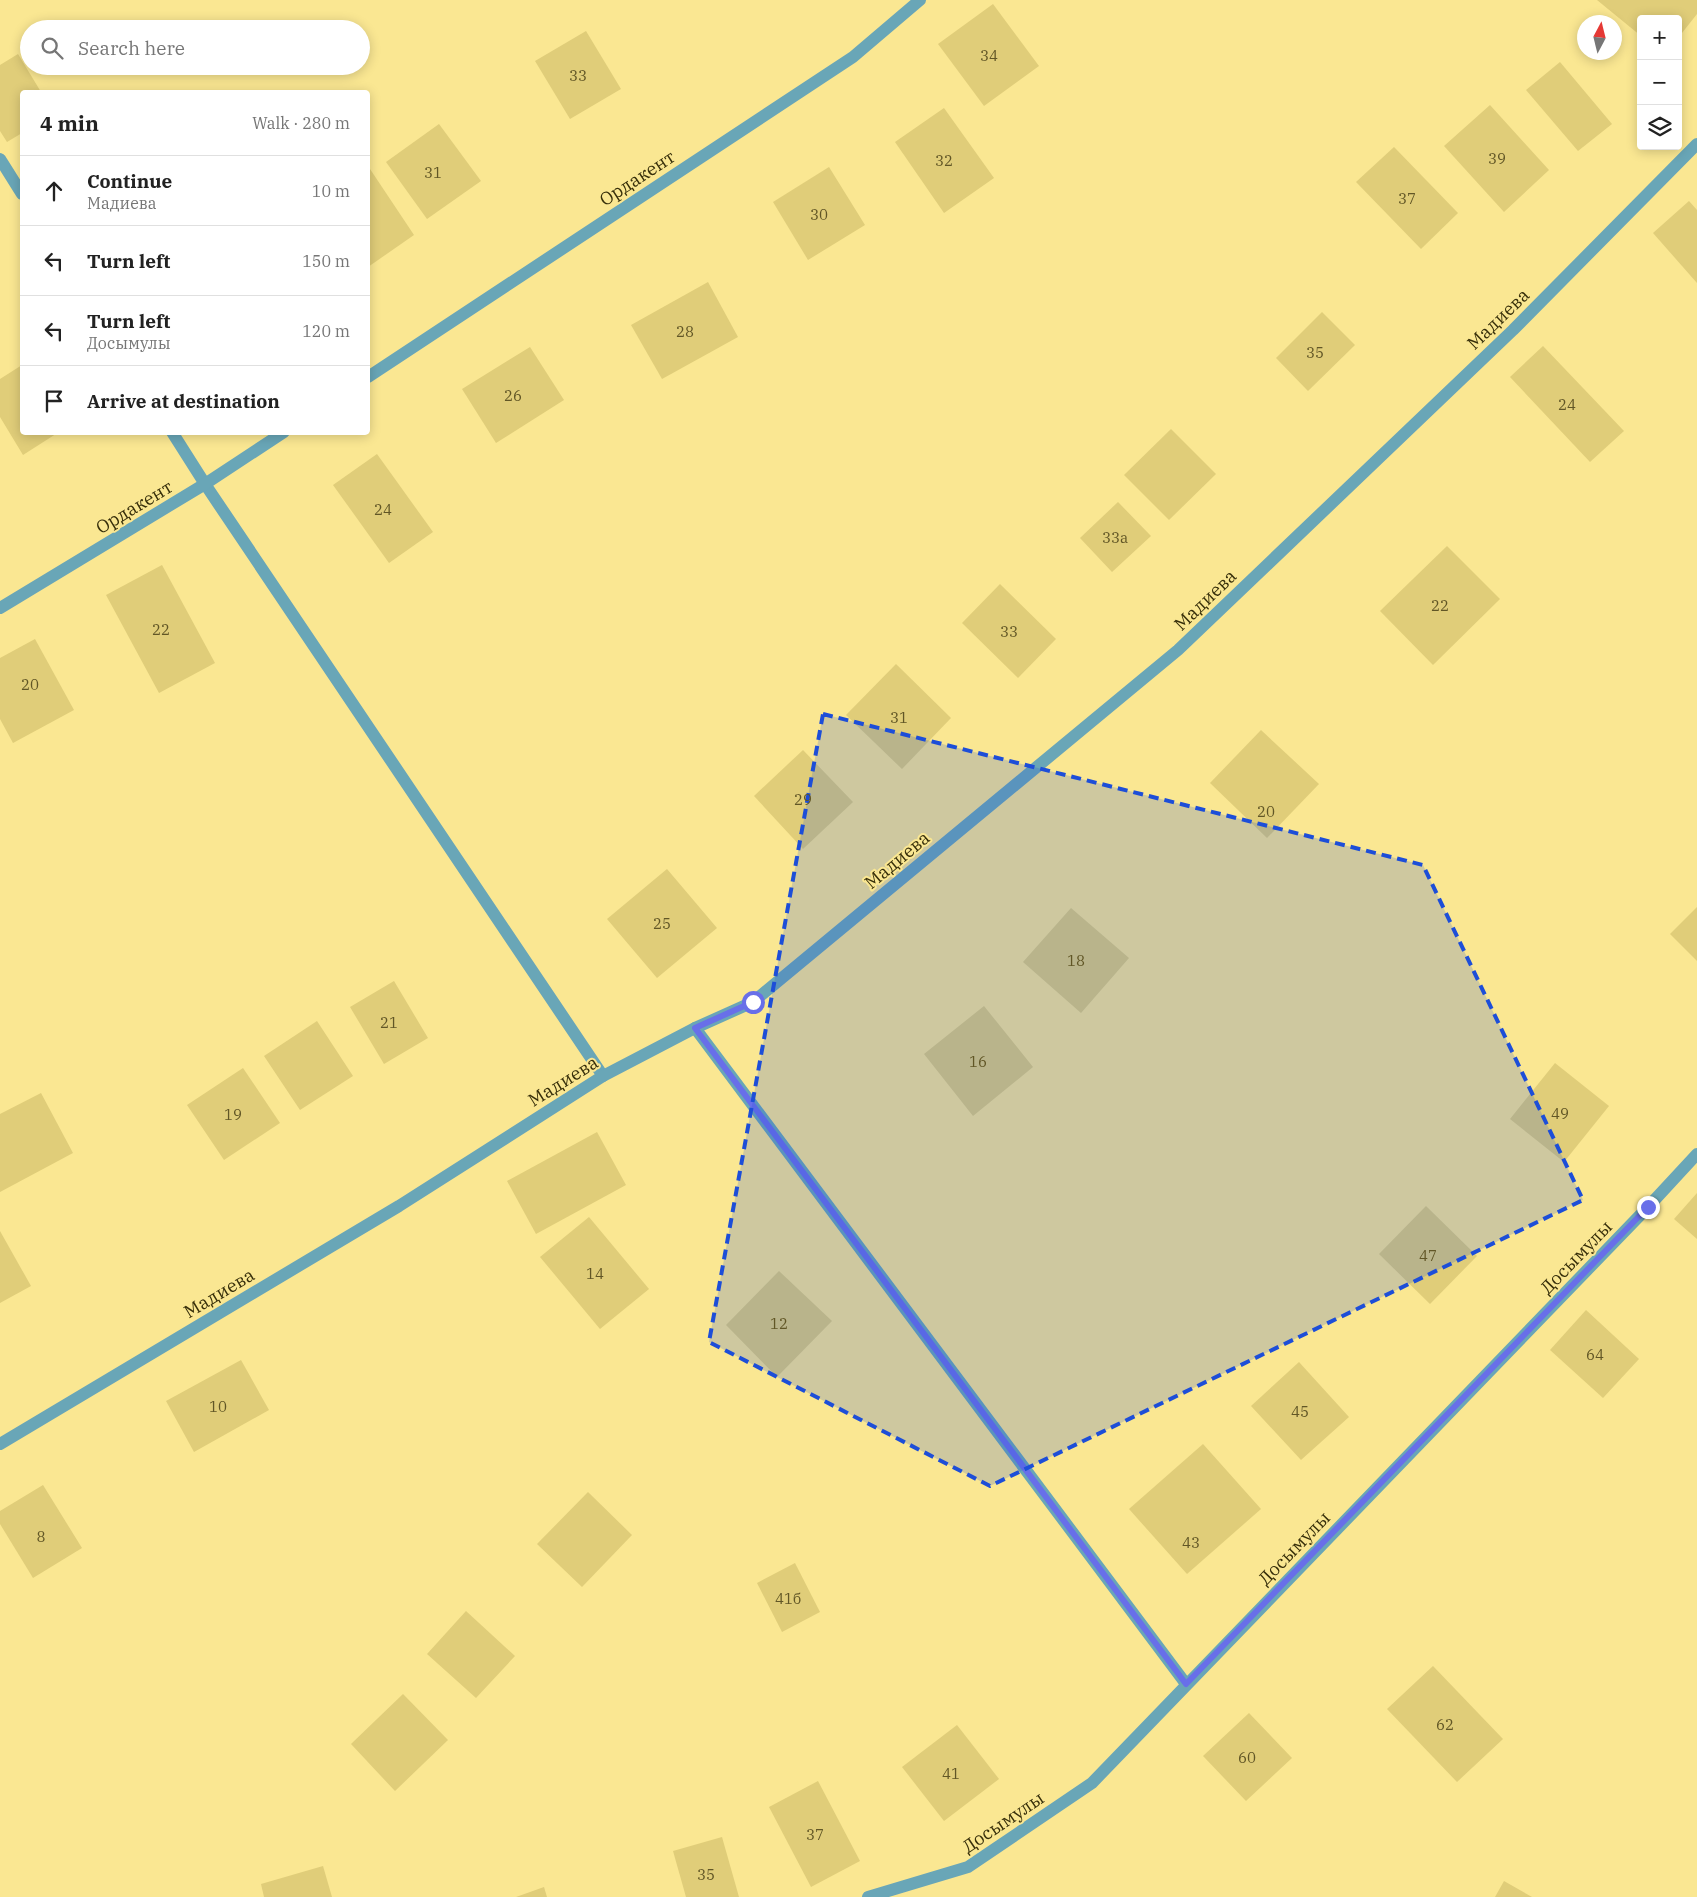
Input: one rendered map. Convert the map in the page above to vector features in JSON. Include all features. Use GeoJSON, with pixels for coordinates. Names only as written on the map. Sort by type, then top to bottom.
{"type":"FeatureCollection","features":[{"type":"Feature","properties":{"kind":"street","name":"Ордакент"},"geometry":{"type":"LineString","coordinates":[[370,376],[853,57],[920,0]]}},
{"type":"Feature","properties":{"kind":"street","name":"Мадиева"},"geometry":{"type":"LineString","coordinates":[[0,1444],[399,1206],[603,1076],[695,1028],[753,1002],[1178,650],[1513,330],[1697,144]]}},
{"type":"Feature","properties":{"kind":"street"},"geometry":{"type":"LineString","coordinates":[[0,159],[20,191]]}},
{"type":"Feature","properties":{"kind":"street"},"geometry":{"type":"LineString","coordinates":[[174,435],[603,1076]]}},
{"type":"Feature","properties":{"kind":"street","name":"Ордакент"},"geometry":{"type":"LineString","coordinates":[[0,608],[205,484],[279,435]]}},
{"type":"Feature","properties":{"kind":"street"},"geometry":{"type":"LineString","coordinates":[[695,1028],[1186,1684]]}},
{"type":"Feature","properties":{"kind":"street","name":"Досымулы"},"geometry":{"type":"LineString","coordinates":[[868,1897],[968,1867],[1092,1783],[1697,1154]]}},
{"type":"Feature","properties":{"kind":"highlighted area"},"geometry":{"type":"Polygon","coordinates":[[[823,714],[1423,865],[1583,1200],[990,1486],[709,1342],[823,714]]]}},
{"type":"Feature","properties":{"kind":"building"},"geometry":{"type":"Polygon","coordinates":[[[1597,0],[1697,0],[1697,14],[1682,33],[1682,15],[1637,15],[1637,33],[1622,20],[1622,15],[1615,15],[1597,0]]]}},
{"type":"Feature","properties":{"kind":"building"},"geometry":{"type":"Polygon","coordinates":[[[993,4],[1039,66],[984,106],[938,44],[993,4]]]}},
{"type":"Feature","properties":{"kind":"building"},"geometry":{"type":"Polygon","coordinates":[[[586,31],[621,89],[570,119],[535,61],[586,31]]]}},
{"type":"Feature","properties":{"kind":"building"},"geometry":{"type":"Polygon","coordinates":[[[18,54],[20,57],[20,75],[31,75],[40,90],[20,90],[20,134],[7,142],[0,131],[0,65],[18,54]]]}},
{"type":"Feature","properties":{"kind":"building"},"geometry":{"type":"Polygon","coordinates":[[[1560,62],[1612,124],[1578,151],[1526,90],[1560,62]]]}},
{"type":"Feature","properties":{"kind":"building"},"geometry":{"type":"Polygon","coordinates":[[[1490,105],[1549,170],[1504,212],[1444,146],[1490,105]]]}},
{"type":"Feature","properties":{"kind":"building"},"geometry":{"type":"Polygon","coordinates":[[[944,108],[994,178],[944,213],[895,142],[944,108]]]}},
{"type":"Feature","properties":{"kind":"building"},"geometry":{"type":"Polygon","coordinates":[[[439,124],[481,181],[427,219],[386,162],[439,124]]]}},
{"type":"Feature","properties":{"kind":"building"},"geometry":{"type":"Polygon","coordinates":[[[1394,147],[1458,213],[1421,249],[1356,182],[1394,147]]]}},
{"type":"Feature","properties":{"kind":"building"},"geometry":{"type":"Polygon","coordinates":[[[829,167],[865,225],[808,260],[773,202],[829,167]]]}},
{"type":"Feature","properties":{"kind":"building"},"geometry":{"type":"Polygon","coordinates":[[[370,169],[414,235],[370,266],[370,169]]]}},
{"type":"Feature","properties":{"kind":"building"},"geometry":{"type":"Polygon","coordinates":[[[1689,201],[1697,210],[1697,283],[1653,233],[1689,201]]]}},
{"type":"Feature","properties":{"kind":"building"},"geometry":{"type":"Polygon","coordinates":[[[708,282],[738,337],[662,379],[631,325],[708,282]]]}},
{"type":"Feature","properties":{"kind":"building"},"geometry":{"type":"Polygon","coordinates":[[[1322,312],[1355,345],[1308,391],[1276,358],[1322,312]]]}},
{"type":"Feature","properties":{"kind":"building"},"geometry":{"type":"Polygon","coordinates":[[[1543,346],[1624,431],[1590,462],[1510,377],[1543,346]]]}},
{"type":"Feature","properties":{"kind":"building"},"geometry":{"type":"Polygon","coordinates":[[[530,347],[564,400],[496,443],[462,389],[530,347]]]}},
{"type":"Feature","properties":{"kind":"building"},"geometry":{"type":"Polygon","coordinates":[[[20,366],[20,435],[54,435],[23,455],[0,417],[0,379],[20,366]]]}},
{"type":"Feature","properties":{"kind":"building"},"geometry":{"type":"Polygon","coordinates":[[[1171,429],[1216,474],[1169,520],[1124,475],[1171,429]]]}},
{"type":"Feature","properties":{"kind":"building"},"geometry":{"type":"Polygon","coordinates":[[[377,454],[433,532],[389,563],[333,485],[377,454]]]}},
{"type":"Feature","properties":{"kind":"building"},"geometry":{"type":"Polygon","coordinates":[[[1118,502],[1151,536],[1112,572],[1080,538],[1118,502]]]}},
{"type":"Feature","properties":{"kind":"building"},"geometry":{"type":"Polygon","coordinates":[[[1447,546],[1500,599],[1433,665],[1380,611],[1447,546]]]}},
{"type":"Feature","properties":{"kind":"building"},"geometry":{"type":"Polygon","coordinates":[[[162,565],[215,663],[159,693],[106,595],[162,565]]]}},
{"type":"Feature","properties":{"kind":"building"},"geometry":{"type":"Polygon","coordinates":[[[1000,584],[1056,639],[1018,678],[962,623],[1000,584]]]}},
{"type":"Feature","properties":{"kind":"building"},"geometry":{"type":"Polygon","coordinates":[[[35,639],[74,710],[13,743],[0,719],[0,658],[35,639]]]}},
{"type":"Feature","properties":{"kind":"building"},"geometry":{"type":"Polygon","coordinates":[[[896,664],[951,718],[902,769],[846,715],[896,664]]]}},
{"type":"Feature","properties":{"kind":"building"},"geometry":{"type":"Polygon","coordinates":[[[1261,730],[1319,784],[1267,838],[1210,783],[1261,730]]]}},
{"type":"Feature","properties":{"kind":"building"},"geometry":{"type":"Polygon","coordinates":[[[803,750],[853,802],[803,849],[754,796],[803,750]]]}},
{"type":"Feature","properties":{"kind":"building"},"geometry":{"type":"Polygon","coordinates":[[[667,869],[717,928],[657,978],[607,919],[667,869]]]}},
{"type":"Feature","properties":{"kind":"building"},"geometry":{"type":"Polygon","coordinates":[[[1697,907],[1697,961],[1670,934],[1697,907]]]}},
{"type":"Feature","properties":{"kind":"building"},"geometry":{"type":"Polygon","coordinates":[[[1071,908],[1129,958],[1081,1013],[1023,962],[1071,908]]]}},
{"type":"Feature","properties":{"kind":"building"},"geometry":{"type":"Polygon","coordinates":[[[394,981],[428,1038],[384,1064],[350,1007],[394,981]]]}},
{"type":"Feature","properties":{"kind":"building"},"geometry":{"type":"Polygon","coordinates":[[[984,1006],[1033,1067],[973,1116],[924,1054],[984,1006]]]}},
{"type":"Feature","properties":{"kind":"building"},"geometry":{"type":"Polygon","coordinates":[[[317,1021],[353,1076],[300,1110],[264,1056],[317,1021]]]}},
{"type":"Feature","properties":{"kind":"building"},"geometry":{"type":"Polygon","coordinates":[[[1555,1063],[1609,1106],[1564,1162],[1510,1119],[1555,1063]]]}},
{"type":"Feature","properties":{"kind":"building"},"geometry":{"type":"Polygon","coordinates":[[[243,1068],[280,1123],[224,1160],[187,1105],[243,1068]]]}},
{"type":"Feature","properties":{"kind":"building"},"geometry":{"type":"Polygon","coordinates":[[[41,1093],[73,1153],[0,1192],[0,1114],[41,1093]]]}},
{"type":"Feature","properties":{"kind":"building"},"geometry":{"type":"Polygon","coordinates":[[[597,1132],[626,1185],[536,1234],[507,1181],[597,1132]]]}},
{"type":"Feature","properties":{"kind":"building"},"geometry":{"type":"Polygon","coordinates":[[[1697,1193],[1697,1239],[1674,1219],[1697,1193]]]}},
{"type":"Feature","properties":{"kind":"building"},"geometry":{"type":"Polygon","coordinates":[[[1426,1206],[1477,1256],[1430,1304],[1379,1254],[1426,1206]]]}},
{"type":"Feature","properties":{"kind":"building"},"geometry":{"type":"Polygon","coordinates":[[[589,1217],[649,1289],[600,1329],[540,1257],[589,1217]]]}},
{"type":"Feature","properties":{"kind":"building"},"geometry":{"type":"Polygon","coordinates":[[[0,1231],[31,1286],[0,1303],[0,1231]]]}},
{"type":"Feature","properties":{"kind":"building"},"geometry":{"type":"Polygon","coordinates":[[[779,1271],[832,1321],[777,1377],[726,1325],[779,1271]]]}},
{"type":"Feature","properties":{"kind":"building"},"geometry":{"type":"Polygon","coordinates":[[[1586,1310],[1639,1359],[1603,1398],[1550,1350],[1586,1310]]]}},
{"type":"Feature","properties":{"kind":"building"},"geometry":{"type":"Polygon","coordinates":[[[241,1360],[269,1410],[194,1452],[166,1401],[241,1360]]]}},
{"type":"Feature","properties":{"kind":"building"},"geometry":{"type":"Polygon","coordinates":[[[1299,1362],[1349,1417],[1301,1460],[1251,1406],[1299,1362]]]}},
{"type":"Feature","properties":{"kind":"building"},"geometry":{"type":"Polygon","coordinates":[[[1203,1444],[1261,1509],[1187,1574],[1129,1509],[1203,1444]]]}},
{"type":"Feature","properties":{"kind":"building"},"geometry":{"type":"Polygon","coordinates":[[[43,1485],[82,1548],[33,1578],[0,1524],[0,1511],[43,1485]]]}},
{"type":"Feature","properties":{"kind":"building"},"geometry":{"type":"Polygon","coordinates":[[[588,1492],[632,1535],[582,1587],[537,1544],[588,1492]]]}},
{"type":"Feature","properties":{"kind":"building"},"geometry":{"type":"Polygon","coordinates":[[[795,1563],[820,1612],[782,1632],[757,1583],[795,1563]]]}},
{"type":"Feature","properties":{"kind":"building"},"geometry":{"type":"Polygon","coordinates":[[[466,1611],[515,1656],[476,1698],[427,1654],[466,1611]]]}},
{"type":"Feature","properties":{"kind":"building"},"geometry":{"type":"Polygon","coordinates":[[[1433,1666],[1503,1739],[1457,1782],[1387,1709],[1433,1666]]]}},
{"type":"Feature","properties":{"kind":"building"},"geometry":{"type":"Polygon","coordinates":[[[403,1694],[448,1740],[395,1791],[351,1744],[403,1694]]]}},
{"type":"Feature","properties":{"kind":"building"},"geometry":{"type":"Polygon","coordinates":[[[1249,1713],[1292,1758],[1246,1801],[1203,1756],[1249,1713]]]}},
{"type":"Feature","properties":{"kind":"building"},"geometry":{"type":"Polygon","coordinates":[[[957,1725],[999,1779],[944,1821],[902,1767],[957,1725]]]}},
{"type":"Feature","properties":{"kind":"building"},"geometry":{"type":"Polygon","coordinates":[[[818,1781],[860,1861],[811,1887],[769,1807],[818,1781]]]}},
{"type":"Feature","properties":{"kind":"building"},"geometry":{"type":"Polygon","coordinates":[[[722,1837],[739,1897],[686,1897],[673,1851],[722,1837]]]}},
{"type":"Feature","properties":{"kind":"building"},"geometry":{"type":"Polygon","coordinates":[[[323,1866],[332,1897],[264,1897],[261,1884],[323,1866]]]}},
{"type":"Feature","properties":{"kind":"building"},"geometry":{"type":"Polygon","coordinates":[[[1504,1881],[1532,1897],[1495,1897],[1504,1881]]]}},
{"type":"Feature","properties":{"kind":"building"},"geometry":{"type":"Polygon","coordinates":[[[544,1887],[547,1897],[516,1897],[544,1887]]]}},
{"type":"Feature","properties":{"kind":"route"},"geometry":{"type":"LineString","coordinates":[[753,1002],[695,1028],[1186,1684],[1648,1207]]}}]}
